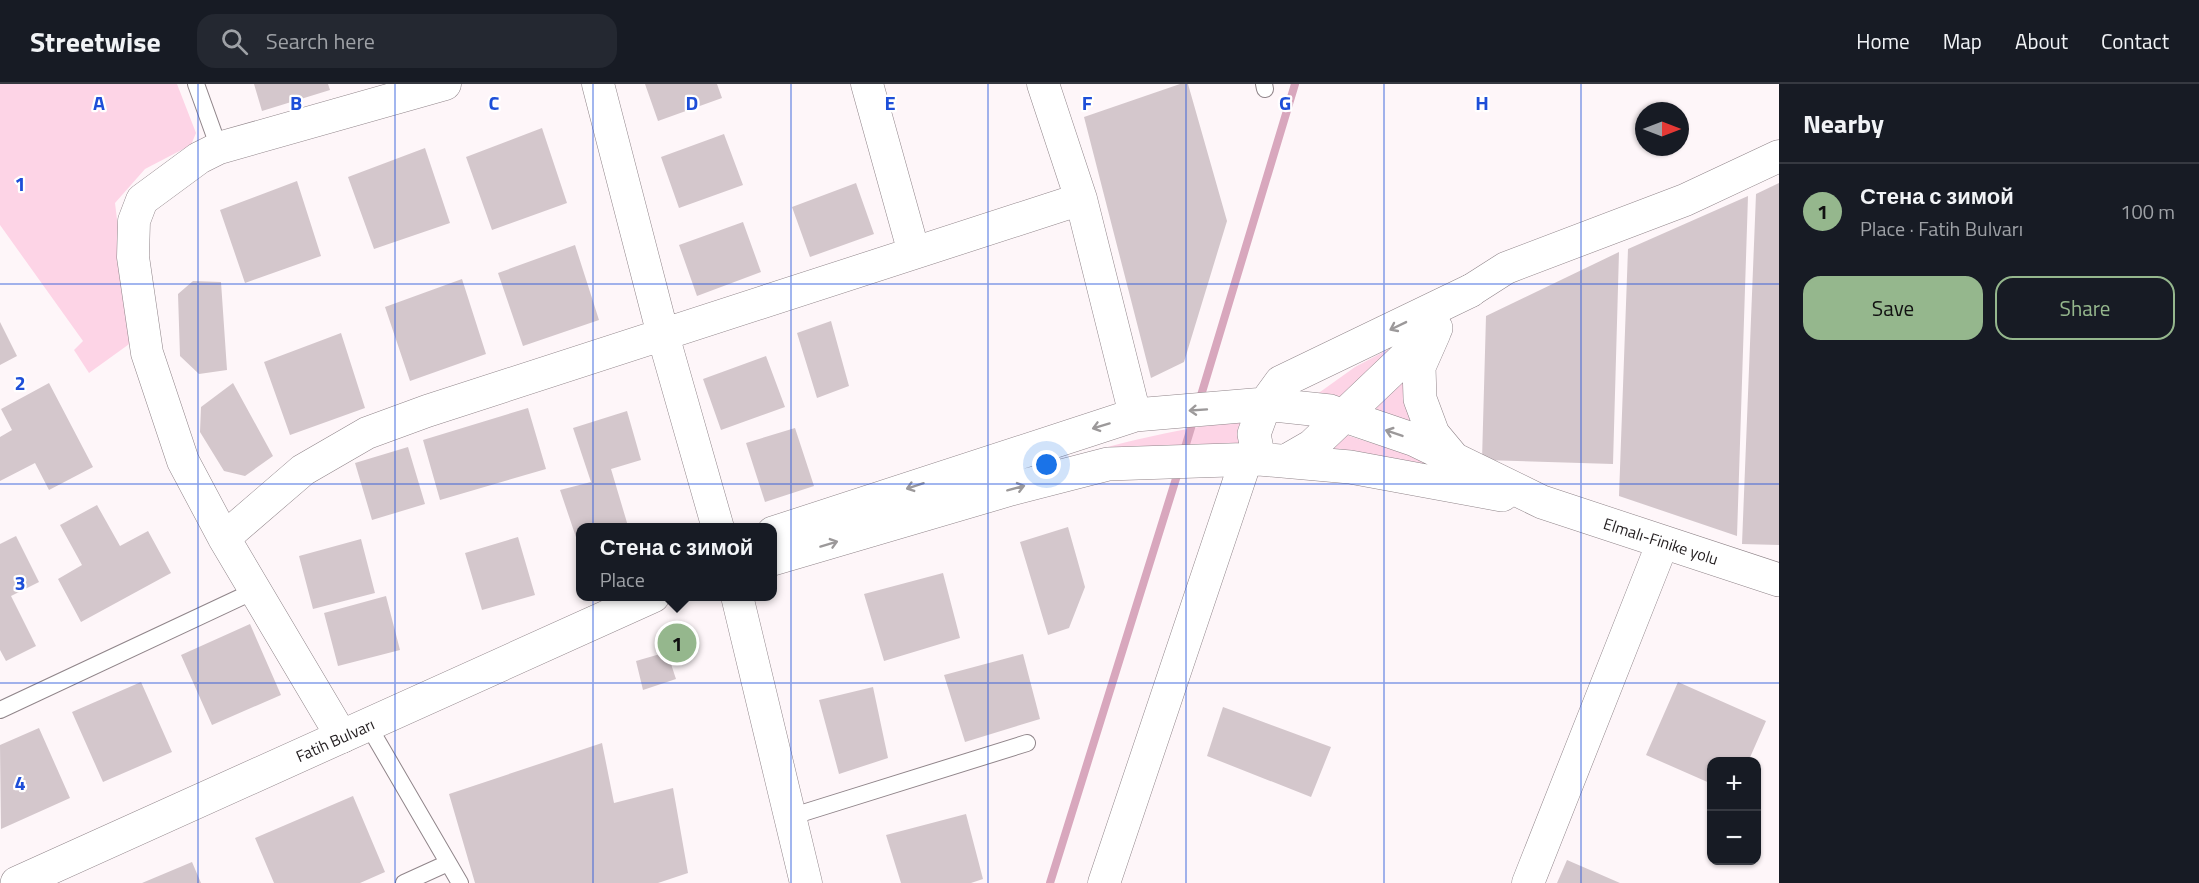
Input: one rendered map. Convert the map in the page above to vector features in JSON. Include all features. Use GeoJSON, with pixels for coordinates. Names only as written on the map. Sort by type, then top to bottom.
{"type":"FeatureCollection","features":[{"type":"Feature","properties":{"kind":"street"},"geometry":{"type":"LineString","coordinates":[[355,731],[255,591],[183,461],[147,353],[133,257],[134,221],[142,200],[199,158],[219,148],[445,84]]}},
{"type":"Feature","properties":{"kind":"street"},"geometry":{"type":"LineString","coordinates":[[598,84],[663,335],[717,523]]}},
{"type":"Feature","properties":{"kind":"street"},"geometry":{"type":"LineString","coordinates":[[867,84],[914,253]]}},
{"type":"Feature","properties":{"kind":"street"},"geometry":{"type":"LineString","coordinates":[[1044,84],[1146,414]]}},
{"type":"Feature","properties":{"kind":"street"},"geometry":{"type":"LineString","coordinates":[[1251,406],[1281,382],[1470,291],[1506,268],[1685,200],[1779,156]]}},
{"type":"Feature","properties":{"kind":"street"},"geometry":{"type":"LineString","coordinates":[[224,538],[303,470],[367,433],[427,411],[1081,199]]}},
{"type":"Feature","properties":{"kind":"street"},"geometry":{"type":"LineString","coordinates":[[1256,460],[1312,446],[1436,328],[1470,291]]}},
{"type":"Feature","properties":{"kind":"street"},"geometry":{"type":"LineString","coordinates":[[1436,328],[1419,367],[1420,399],[1433,434],[1455,459]]}},
{"type":"Feature","properties":{"kind":"street"},"geometry":{"type":"LineString","coordinates":[[1104,883],[1256,460],[1251,406]]}},
{"type":"Feature","properties":{"kind":"street"},"geometry":{"type":"LineString","coordinates":[[777,532],[1146,414],[1251,406],[1330,411],[1415,440],[1542,502]]}},
{"type":"Feature","properties":{"kind":"street"},"geometry":{"type":"LineString","coordinates":[[777,558],[1011,489],[1108,464],[1256,460],[1350,466],[1542,502]]}},
{"type":"Feature","properties":{"kind":"street","name":"Elmalı-Finike yolu"},"geometry":{"type":"LineString","coordinates":[[1542,502],[1779,580]]}},
{"type":"Feature","properties":{"kind":"street"},"geometry":{"type":"LineString","coordinates":[[1527,883],[1663,542]]}},
{"type":"Feature","properties":{"kind":"street","name":"Fatih Bulvarı"},"geometry":{"type":"LineString","coordinates":[[30,880],[644,601]]}},
{"type":"Feature","properties":{"kind":"street"},"geometry":{"type":"LineString","coordinates":[[738,601],[806,883]]}},
{"type":"Feature","properties":{"kind":"lane"},"geometry":{"type":"LineString","coordinates":[[196,84],[219,148]]}},
{"type":"Feature","properties":{"kind":"lane"},"geometry":{"type":"LineString","coordinates":[[0,710],[255,591]]}},
{"type":"Feature","properties":{"kind":"lane"},"geometry":{"type":"LineString","coordinates":[[355,731],[460,883]]}},
{"type":"Feature","properties":{"kind":"lane"},"geometry":{"type":"LineString","coordinates":[[790,817],[1027,743]]}},
{"type":"Feature","properties":{"kind":"lane"},"geometry":{"type":"LineString","coordinates":[[404,883],[448,863]]}},
{"type":"Feature","properties":{"kind":"shaded area"},"geometry":{"type":"Polygon","coordinates":[[[0,84],[177,84],[196,133],[191,145],[145,169],[115,203],[132,342],[89,373],[74,350],[83,341],[0,225],[0,84]]]}},
{"type":"Feature","properties":{"kind":"shaded area"},"geometry":{"type":"Polygon","coordinates":[[[1406,340],[1341,406],[1313,397],[1355,367],[1406,340]]]}},
{"type":"Feature","properties":{"kind":"shaded area"},"geometry":{"type":"Polygon","coordinates":[[[1410,373],[1422,433],[1368,413],[1410,373]]]}},
{"type":"Feature","properties":{"kind":"shaded area"},"geometry":{"type":"Polygon","coordinates":[[[1247,419],[1242,448],[1030,472],[1083,454],[1137,440],[1247,419]]]}},
{"type":"Feature","properties":{"kind":"shaded area"},"geometry":{"type":"Polygon","coordinates":[[[1346,435],[1414,456],[1445,471],[1327,457],[1346,435]]]}},
{"type":"Feature","properties":{"kind":"building"},"geometry":{"type":"Polygon","coordinates":[[[254,84],[328,84],[330,90],[262,111],[254,84]]]}},
{"type":"Feature","properties":{"kind":"building"},"geometry":{"type":"Polygon","coordinates":[[[645,84],[717,84],[722,98],[658,121],[645,84]]]}},
{"type":"Feature","properties":{"kind":"building"},"geometry":{"type":"Polygon","coordinates":[[[1180,84],[1188,84],[1227,221],[1184,362],[1151,378],[1084,117],[1180,84]]]}},
{"type":"Feature","properties":{"kind":"building"},"geometry":{"type":"Polygon","coordinates":[[[542,128],[567,203],[492,230],[466,157],[542,128]]]}},
{"type":"Feature","properties":{"kind":"building"},"geometry":{"type":"Polygon","coordinates":[[[724,134],[743,185],[679,208],[661,157],[724,134]]]}},
{"type":"Feature","properties":{"kind":"building"},"geometry":{"type":"Polygon","coordinates":[[[425,148],[450,223],[374,249],[348,177],[425,148]]]}},
{"type":"Feature","properties":{"kind":"building"},"geometry":{"type":"Polygon","coordinates":[[[297,181],[321,256],[245,283],[220,210],[297,181]]]}},
{"type":"Feature","properties":{"kind":"building"},"geometry":{"type":"Polygon","coordinates":[[[856,183],[874,234],[810,257],[792,207],[856,183]]]}},
{"type":"Feature","properties":{"kind":"building"},"geometry":{"type":"Polygon","coordinates":[[[1779,183],[1779,545],[1742,544],[1756,194],[1779,183]]]}},
{"type":"Feature","properties":{"kind":"building"},"geometry":{"type":"Polygon","coordinates":[[[1748,196],[1737,536],[1619,496],[1628,249],[1748,196]]]}},
{"type":"Feature","properties":{"kind":"building"},"geometry":{"type":"Polygon","coordinates":[[[743,222],[761,272],[697,296],[679,245],[743,222]]]}},
{"type":"Feature","properties":{"kind":"building"},"geometry":{"type":"Polygon","coordinates":[[[575,245],[599,320],[523,346],[498,273],[575,245]]]}},
{"type":"Feature","properties":{"kind":"building"},"geometry":{"type":"Polygon","coordinates":[[[1619,252],[1613,464],[1482,460],[1486,316],[1619,252]]]}},
{"type":"Feature","properties":{"kind":"building"},"geometry":{"type":"Polygon","coordinates":[[[462,279],[486,354],[410,381],[385,307],[462,279]]]}},
{"type":"Feature","properties":{"kind":"building"},"geometry":{"type":"Polygon","coordinates":[[[193,281],[221,282],[227,370],[199,374],[180,356],[178,294],[193,281]]]}},
{"type":"Feature","properties":{"kind":"building"},"geometry":{"type":"Polygon","coordinates":[[[831,321],[849,386],[817,398],[797,333],[831,321]]]}},
{"type":"Feature","properties":{"kind":"building"},"geometry":{"type":"Polygon","coordinates":[[[0,322],[17,356],[0,365],[0,322]]]}},
{"type":"Feature","properties":{"kind":"building"},"geometry":{"type":"Polygon","coordinates":[[[341,333],[365,408],[290,435],[264,362],[341,333]]]}},
{"type":"Feature","properties":{"kind":"building"},"geometry":{"type":"Polygon","coordinates":[[[766,356],[785,407],[721,430],[703,379],[766,356]]]}},
{"type":"Feature","properties":{"kind":"building"},"geometry":{"type":"Polygon","coordinates":[[[49,383],[93,467],[49,490],[35,463],[0,481],[0,437],[12,430],[1,409],[49,383]]]}},
{"type":"Feature","properties":{"kind":"building"},"geometry":{"type":"Polygon","coordinates":[[[233,383],[273,456],[245,476],[224,471],[200,432],[201,407],[233,383]]]}},
{"type":"Feature","properties":{"kind":"building"},"geometry":{"type":"Polygon","coordinates":[[[528,408],[546,469],[440,500],[423,440],[528,408]]]}},
{"type":"Feature","properties":{"kind":"building"},"geometry":{"type":"Polygon","coordinates":[[[627,411],[641,460],[611,469],[627,523],[576,523],[576,537],[560,490],[591,482],[573,428],[627,411]]]}},
{"type":"Feature","properties":{"kind":"building"},"geometry":{"type":"Polygon","coordinates":[[[795,428],[814,486],[765,502],[746,443],[795,428]]]}},
{"type":"Feature","properties":{"kind":"building"},"geometry":{"type":"Polygon","coordinates":[[[408,447],[425,504],[372,520],[355,463],[408,447]]]}},
{"type":"Feature","properties":{"kind":"building"},"geometry":{"type":"Polygon","coordinates":[[[97,505],[120,546],[148,531],[171,573],[81,622],[58,579],[82,565],[60,525],[97,505]]]}},
{"type":"Feature","properties":{"kind":"building"},"geometry":{"type":"Polygon","coordinates":[[[1068,527],[1085,587],[1069,628],[1048,635],[1020,542],[1068,527]]]}},
{"type":"Feature","properties":{"kind":"building"},"geometry":{"type":"Polygon","coordinates":[[[16,536],[39,582],[11,596],[36,646],[6,661],[0,650],[0,544],[16,536]]]}},
{"type":"Feature","properties":{"kind":"building"},"geometry":{"type":"Polygon","coordinates":[[[518,537],[535,595],[482,610],[465,553],[518,537]]]}},
{"type":"Feature","properties":{"kind":"building"},"geometry":{"type":"Polygon","coordinates":[[[361,539],[375,593],[313,609],[299,556],[361,539]]]}},
{"type":"Feature","properties":{"kind":"building"},"geometry":{"type":"Polygon","coordinates":[[[943,573],[960,638],[884,661],[864,594],[943,573]]]}},
{"type":"Feature","properties":{"kind":"building"},"geometry":{"type":"Polygon","coordinates":[[[386,596],[400,650],[338,666],[324,613],[386,596]]]}},
{"type":"Feature","properties":{"kind":"building"},"geometry":{"type":"Polygon","coordinates":[[[250,624],[281,695],[212,725],[181,655],[250,624]]]}},
{"type":"Feature","properties":{"kind":"building"},"geometry":{"type":"Polygon","coordinates":[[[667,652],[676,679],[643,690],[636,661],[667,652]]]}},
{"type":"Feature","properties":{"kind":"building"},"geometry":{"type":"Polygon","coordinates":[[[1023,654],[1040,719],[965,742],[944,675],[1023,654]]]}},
{"type":"Feature","properties":{"kind":"building"},"geometry":{"type":"Polygon","coordinates":[[[141,682],[172,752],[103,782],[72,712],[141,682]]]}},
{"type":"Feature","properties":{"kind":"building"},"geometry":{"type":"Polygon","coordinates":[[[1678,682],[1766,721],[1750,757],[1707,757],[1707,782],[1646,755],[1678,682]]]}},
{"type":"Feature","properties":{"kind":"building"},"geometry":{"type":"Polygon","coordinates":[[[873,687],[888,758],[839,774],[819,700],[873,687]]]}},
{"type":"Feature","properties":{"kind":"building"},"geometry":{"type":"Polygon","coordinates":[[[1223,707],[1331,747],[1311,797],[1207,756],[1223,707]]]}},
{"type":"Feature","properties":{"kind":"building"},"geometry":{"type":"Polygon","coordinates":[[[39,728],[70,798],[1,829],[0,745],[39,728]]]}},
{"type":"Feature","properties":{"kind":"building"},"geometry":{"type":"Polygon","coordinates":[[[602,743],[614,803],[673,788],[688,873],[658,883],[475,883],[449,794],[602,743]]]}},
{"type":"Feature","properties":{"kind":"building"},"geometry":{"type":"Polygon","coordinates":[[[353,796],[385,872],[360,883],[274,883],[255,838],[353,796]]]}},
{"type":"Feature","properties":{"kind":"building"},"geometry":{"type":"Polygon","coordinates":[[[966,814],[983,879],[971,883],[901,883],[886,835],[966,814]]]}},
{"type":"Feature","properties":{"kind":"building"},"geometry":{"type":"Polygon","coordinates":[[[1567,860],[1620,883],[1557,883],[1567,860]]]}},
{"type":"Feature","properties":{"kind":"building"},"geometry":{"type":"Polygon","coordinates":[[[192,862],[201,883],[142,883],[192,862]]]}},
{"type":"Feature","properties":{"kind":"waterway"},"geometry":{"type":"LineString","coordinates":[[1199,402],[1295,84]]}},
{"type":"Feature","properties":{"kind":"waterway"},"geometry":{"type":"LineString","coordinates":[[1183,454],[1194,418]]}},
{"type":"Feature","properties":{"kind":"waterway"},"geometry":{"type":"LineString","coordinates":[[1050,883],[1179,469]]}},
{"type":"Feature","properties":{"kind":"place","name":"Стена с зимой"},"geometry":{"type":"Point","coordinates":[677,643]}}]}
